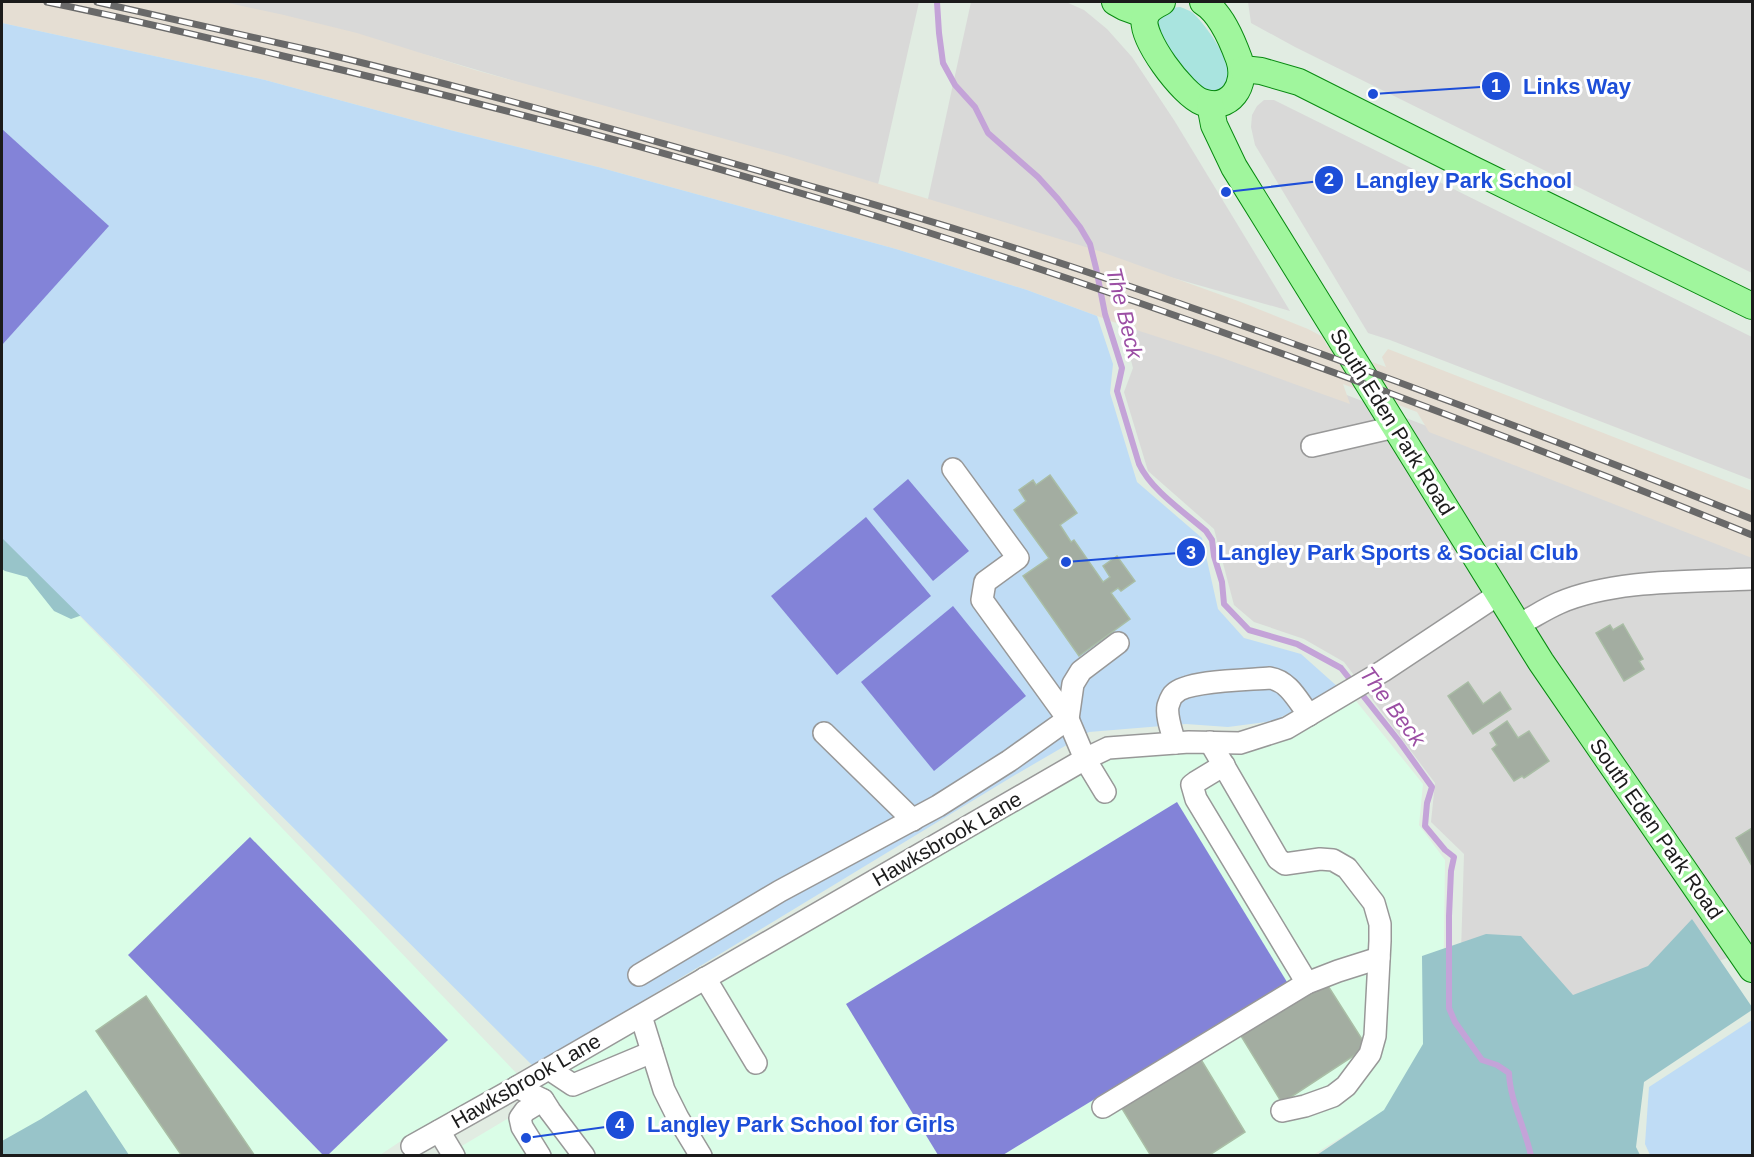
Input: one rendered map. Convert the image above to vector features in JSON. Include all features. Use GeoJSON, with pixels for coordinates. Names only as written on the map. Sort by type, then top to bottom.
{"type":"FeatureCollection","features":[{"type":"Feature","properties":{"kind":"main road"},"geometry":{"type":"LineString","coordinates":[[1115,2],[1124,7],[1154,8],[1145,26],[1157,54],[1193,97],[1210,104],[1231,98],[1242,81],[1243,69],[1220,11],[1203,2]]}},
{"type":"Feature","properties":{"kind":"main road"},"geometry":{"type":"LineString","coordinates":[[1243,69],[1261,71],[1299,82],[1752,306]]}},
{"type":"Feature","properties":{"kind":"main road","name":"South Eden Park Road"},"geometry":{"type":"LineString","coordinates":[[1210,104],[1214,125],[1234,167],[1541,662],[1752,969]]}},
{"type":"Feature","properties":{"kind":"street"},"geometry":{"type":"LineString","coordinates":[[1312,446],[1395,427]]}},
{"type":"Feature","properties":{"kind":"street"},"geometry":{"type":"LineString","coordinates":[[953,469],[1018,558],[985,582],[982,600],[1068,719],[1084,759],[1105,792]]}},
{"type":"Feature","properties":{"kind":"street"},"geometry":{"type":"LineString","coordinates":[[1518,625],[1559,603],[1608,589],[1640,584],[1752,579]]}},
{"type":"Feature","properties":{"kind":"street","name":"Hawksbrook Lane"},"geometry":{"type":"LineString","coordinates":[[412,1146],[1084,759],[1108,748],[1175,743],[1240,743],[1287,728],[1383,671],[1499,594]]}},
{"type":"Feature","properties":{"kind":"street"},"geometry":{"type":"LineString","coordinates":[[639,975],[780,891],[938,806],[1009,761],[1068,719],[1073,684],[1081,671],[1118,643]]}},
{"type":"Feature","properties":{"kind":"street"},"geometry":{"type":"LineString","coordinates":[[1175,743],[1168,704],[1174,693],[1186,688],[1212,683],[1270,678],[1288,687],[1309,715]]}},
{"type":"Feature","properties":{"kind":"street"},"geometry":{"type":"LineString","coordinates":[[824,733],[913,820]]}},
{"type":"Feature","properties":{"kind":"street"},"geometry":{"type":"LineString","coordinates":[[1210,742],[1278,859],[1285,864],[1320,859],[1333,860],[1347,868],[1374,903],[1380,924],[1375,1035],[1370,1054],[1346,1086],[1333,1096],[1282,1111]]}},
{"type":"Feature","properties":{"kind":"street"},"geometry":{"type":"LineString","coordinates":[[1224,765],[1192,786],[1196,799],[1307,983]]}},
{"type":"Feature","properties":{"kind":"street"},"geometry":{"type":"LineString","coordinates":[[1103,1107],[1307,983],[1338,970],[1379,958]]}},
{"type":"Feature","properties":{"kind":"street"},"geometry":{"type":"LineString","coordinates":[[705,978],[756,1063]]}},
{"type":"Feature","properties":{"kind":"street"},"geometry":{"type":"LineString","coordinates":[[641,1016],[664,1090],[701,1155]]}},
{"type":"Feature","properties":{"kind":"street"},"geometry":{"type":"LineString","coordinates":[[549,1069],[573,1085],[652,1052]]}},
{"type":"Feature","properties":{"kind":"street"},"geometry":{"type":"LineString","coordinates":[[517,1087],[543,1100],[584,1155]]}},
{"type":"Feature","properties":{"kind":"street"},"geometry":{"type":"LineString","coordinates":[[540,1155],[522,1127],[520,1118],[525,1111],[543,1100]]}},
{"type":"Feature","properties":{"kind":"street"},"geometry":{"type":"LineString","coordinates":[[439,1131],[454,1155]]}},
{"type":"Feature","properties":{"kind":"shaded area"},"geometry":{"type":"Polygon","coordinates":[[[2,2],[224,2],[284,15],[357,33],[475,70],[787,156],[1099,251],[1308,329],[1323,337],[1327,346],[1386,367],[1382,357],[1388,349],[1752,491],[1752,558],[1429,432],[1417,412],[1343,384],[1350,404],[1027,290],[896,249],[598,167],[265,80],[2,23],[2,2]]]}},
{"type":"Feature","properties":{"kind":"shaded area"},"geometry":{"type":"Polygon","coordinates":[[[212,2],[919,2],[877,189],[430,56],[212,2]]]}},
{"type":"Feature","properties":{"kind":"shaded area"},"geometry":{"type":"Polygon","coordinates":[[[971,2],[1066,2],[1084,10],[1107,29],[1132,57],[1174,120],[1290,311],[926,208],[971,2]]]}},
{"type":"Feature","properties":{"kind":"shaded area"},"geometry":{"type":"Polygon","coordinates":[[[1248,2],[1752,2],[1752,273],[1295,47],[1251,23],[1248,2]]]}},
{"type":"Feature","properties":{"kind":"shaded area"},"geometry":{"type":"Polygon","coordinates":[[[1180,7],[1191,12],[1201,21],[1225,59],[1228,72],[1227,83],[1219,91],[1204,93],[1158,39],[1157,19],[1171,8],[1180,7]]]}},
{"type":"Feature","properties":{"kind":"shaded area"},"geometry":{"type":"Polygon","coordinates":[[[2,23],[265,80],[598,167],[896,249],[1027,290],[1097,316],[1113,364],[1110,393],[1137,482],[1202,538],[1218,609],[1244,638],[1301,654],[1338,687],[1274,721],[1228,727],[1186,724],[1089,732],[534,1067],[2,538],[2,23]]]}},
{"type":"Feature","properties":{"kind":"shaded area"},"geometry":{"type":"Polygon","coordinates":[[[1264,100],[1274,100],[1752,337],[1752,480],[1368,333],[1255,145],[1251,127],[1252,115],[1264,100]]]}},
{"type":"Feature","properties":{"kind":"shaded area"},"geometry":{"type":"Polygon","coordinates":[[[2,129],[109,226],[2,345],[2,129]]]}},
{"type":"Feature","properties":{"kind":"shaded area"},"geometry":{"type":"Polygon","coordinates":[[[1117,306],[1752,552],[1752,949],[1479,1048],[1459,1017],[1464,854],[1431,822],[1435,783],[1344,662],[1304,639],[1254,622],[1234,605],[1214,529],[1148,471],[1124,392],[1133,368],[1117,306]]]}},
{"type":"Feature","properties":{"kind":"shaded area"},"geometry":{"type":"Polygon","coordinates":[[[2,465],[88,613],[71,619],[54,611],[27,577],[2,569],[2,465]]]}},
{"type":"Feature","properties":{"kind":"shaded area"},"geometry":{"type":"Polygon","coordinates":[[[908,479],[969,551],[933,581],[873,509],[908,479]]]}},
{"type":"Feature","properties":{"kind":"shaded area"},"geometry":{"type":"Polygon","coordinates":[[[866,517],[931,596],[837,675],[771,596],[866,517]]]}},
{"type":"Feature","properties":{"kind":"shaded area"},"geometry":{"type":"Polygon","coordinates":[[[2,535],[520,1077],[401,1141],[380,1155],[116,1155],[2,1145],[2,535]]]}},
{"type":"Feature","properties":{"kind":"shaded area"},"geometry":{"type":"Polygon","coordinates":[[[953,606],[1026,696],[934,771],[861,682],[953,606]]]}},
{"type":"Feature","properties":{"kind":"shaded area"},"geometry":{"type":"Polygon","coordinates":[[[1356,701],[1423,784],[1419,825],[1445,860],[1443,1015],[1469,1058],[1313,1155],[445,1156],[544,1097],[527,1075],[1111,756],[1292,736],[1356,701]]]}},
{"type":"Feature","properties":{"kind":"shaded area"},"geometry":{"type":"Polygon","coordinates":[[[1177,802],[1287,982],[1003,1155],[938,1155],[846,1004],[1177,802]]]}},
{"type":"Feature","properties":{"kind":"shaded area"},"geometry":{"type":"Polygon","coordinates":[[[250,837],[448,1040],[328,1155],[323,1155],[128,955],[250,837]]]}},
{"type":"Feature","properties":{"kind":"shaded area"},"geometry":{"type":"Polygon","coordinates":[[[1692,919],[1752,1010],[1644,1082],[1636,1147],[1640,1155],[1317,1155],[1384,1110],[1423,1044],[1422,956],[1486,934],[1521,936],[1573,995],[1648,966],[1692,919]]]}},
{"type":"Feature","properties":{"kind":"shaded area"},"geometry":{"type":"Polygon","coordinates":[[[1752,1020],[1752,1155],[1650,1155],[1645,1144],[1649,1087],[1752,1020]]]}},
{"type":"Feature","properties":{"kind":"shaded area"},"geometry":{"type":"Polygon","coordinates":[[[86,1090],[129,1155],[2,1155],[2,1141],[86,1090]]]}},
{"type":"Feature","properties":{"kind":"building"},"geometry":{"type":"Polygon","coordinates":[[[1050,475],[1077,513],[1060,525],[1071,542],[1074,540],[1103,582],[1110,577],[1103,566],[1117,556],[1135,581],[1121,591],[1118,588],[1111,593],[1130,619],[1079,656],[1023,576],[1049,558],[1014,510],[1026,501],[1019,490],[1033,480],[1036,485],[1050,475]]]}},
{"type":"Feature","properties":{"kind":"building"},"geometry":{"type":"Polygon","coordinates":[[[1623,624],[1643,659],[1639,661],[1644,669],[1624,681],[1596,633],[1610,625],[1613,630],[1623,624]]]}},
{"type":"Feature","properties":{"kind":"building"},"geometry":{"type":"Polygon","coordinates":[[[1468,682],[1483,704],[1500,692],[1511,709],[1473,734],[1448,696],[1468,682]]]}},
{"type":"Feature","properties":{"kind":"building"},"geometry":{"type":"Polygon","coordinates":[[[1507,721],[1518,738],[1529,731],[1549,761],[1524,778],[1522,776],[1514,781],[1492,749],[1497,745],[1490,733],[1507,721]]]}},
{"type":"Feature","properties":{"kind":"building"},"geometry":{"type":"Polygon","coordinates":[[[1752,828],[1752,866],[1736,838],[1752,828]]]}},
{"type":"Feature","properties":{"kind":"building"},"geometry":{"type":"Polygon","coordinates":[[[1323,978],[1367,1047],[1282,1103],[1238,1031],[1323,978]]]}},
{"type":"Feature","properties":{"kind":"building"},"geometry":{"type":"Polygon","coordinates":[[[146,996],[255,1156],[182,1156],[96,1031],[146,996]]]}},
{"type":"Feature","properties":{"kind":"building"},"geometry":{"type":"Polygon","coordinates":[[[1197,1053],[1245,1132],[1208,1156],[1151,1156],[1118,1102],[1197,1053]]]}},
{"type":"Feature","properties":{"kind":"waterway","name":"The Beck"},"geometry":{"type":"LineString","coordinates":[[937,2],[943,63],[955,85],[975,107],[988,133],[1038,177],[1080,227],[1090,244],[1105,314],[1122,368],[1117,391],[1139,464],[1151,483],[1206,531],[1212,540],[1222,582],[1224,604],[1249,630],[1297,644],[1341,668],[1432,787],[1427,803],[1425,826],[1454,857],[1451,871],[1449,916],[1449,1008],[1455,1022],[1482,1060],[1497,1065],[1509,1073],[1512,1094],[1531,1156]]}},
{"type":"Feature","properties":{"kind":"railway"},"geometry":{"type":"LineString","coordinates":[[47,2],[195,35],[519,114],[753,179],[908,226],[1122,297],[1333,372],[1752,535]]}},
{"type":"Feature","properties":{"kind":"railway"},"geometry":{"type":"LineString","coordinates":[[97,2],[318,52],[495,97],[613,129],[965,232],[1065,264],[1362,368],[1752,519]]}},
{"type":"Feature","properties":{"kind":"place","name":"Links Way"},"geometry":{"type":"Point","coordinates":[1373,94]}},
{"type":"Feature","properties":{"kind":"place","name":"Langley Park School"},"geometry":{"type":"Point","coordinates":[1226,192]}},
{"type":"Feature","properties":{"kind":"place","name":"Langley Park Sports & Social Club"},"geometry":{"type":"Point","coordinates":[1066,562]}},
{"type":"Feature","properties":{"kind":"place","name":"Langley Park School for Girls"},"geometry":{"type":"Point","coordinates":[526,1138]}}]}
